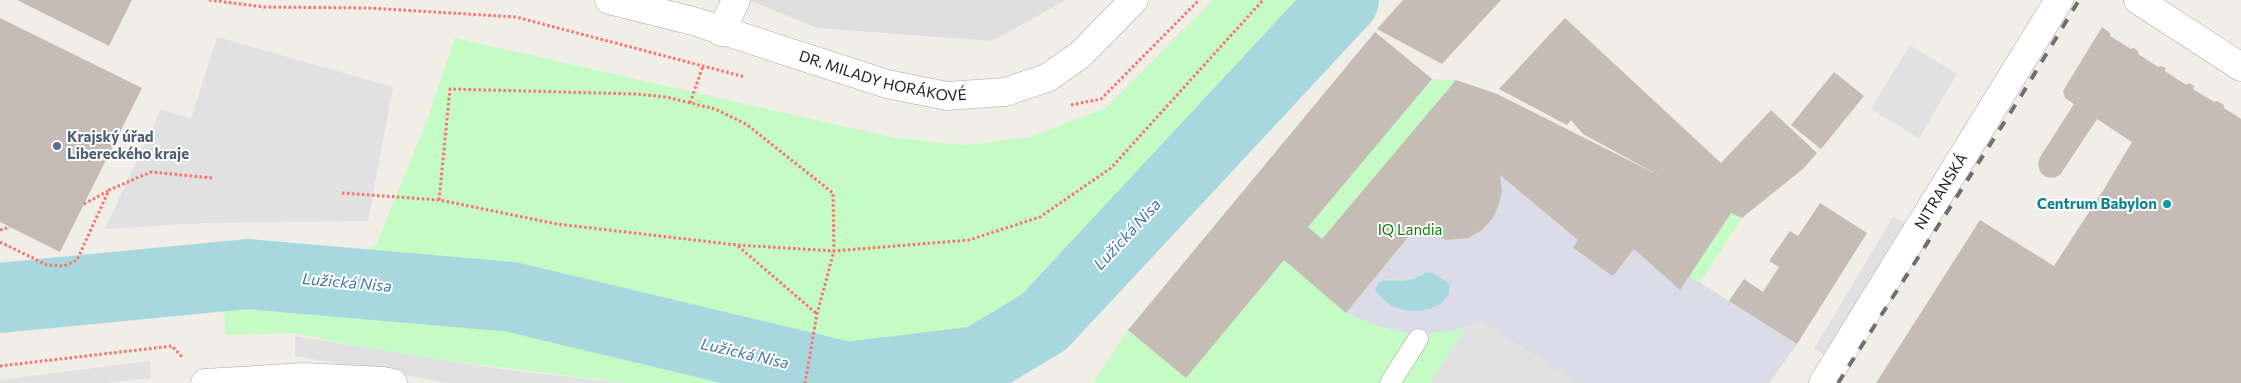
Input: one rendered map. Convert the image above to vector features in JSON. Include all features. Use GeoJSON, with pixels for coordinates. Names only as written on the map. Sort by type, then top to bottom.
{"type":"FeatureCollection","features":[{"type":"Feature","properties":{"kind":"street","name":"DR. MILADY HORÁKOVÉ"},"geometry":{"type":"LineString","coordinates":[[608,0],[693,22],[887,84],[947,96],[1005,92],[1047,78],[1080,54],[1134,0]]}},
{"type":"Feature","properties":{"kind":"street"},"geometry":{"type":"LineString","coordinates":[[722,32],[736,0]]}},
{"type":"Feature","properties":{"kind":"street","name":"NITRANSKÁ"},"geometry":{"type":"LineString","coordinates":[[1823,383],[2059,0]]}},
{"type":"Feature","properties":{"kind":"street"},"geometry":{"type":"LineString","coordinates":[[2138,0],[2241,67]]}},
{"type":"Feature","properties":{"kind":"street"},"geometry":{"type":"LineString","coordinates":[[206,383],[304,377],[386,382]]}},
{"type":"Feature","properties":{"kind":"lane"},"geometry":{"type":"LineString","coordinates":[[1390,383],[1418,339]]}},
{"type":"Feature","properties":{"kind":"path"},"geometry":{"type":"LineString","coordinates":[[209,0],[264,8],[369,8],[516,16],[703,66],[690,103]]}},
{"type":"Feature","properties":{"kind":"path"},"geometry":{"type":"LineString","coordinates":[[342,194],[439,200],[557,224],[737,245],[834,252],[969,240],[1040,217],[1111,168],[1263,0]]}},
{"type":"Feature","properties":{"kind":"path"},"geometry":{"type":"LineString","coordinates":[[439,200],[450,89],[636,94],[666,97],[715,109],[746,124],[832,193],[834,252],[817,314],[805,383]]}},
{"type":"Feature","properties":{"kind":"path"},"geometry":{"type":"LineString","coordinates":[[84,204],[109,190],[151,172],[212,178]]}},
{"type":"Feature","properties":{"kind":"path"},"geometry":{"type":"LineString","coordinates":[[0,242],[46,265],[64,266],[77,260],[109,190]]}},
{"type":"Feature","properties":{"kind":"path"},"geometry":{"type":"LineString","coordinates":[[0,230],[10,227]]}},
{"type":"Feature","properties":{"kind":"path"},"geometry":{"type":"LineString","coordinates":[[737,245],[817,314]]}},
{"type":"Feature","properties":{"kind":"path"},"geometry":{"type":"LineString","coordinates":[[0,366],[172,346],[206,383]]}},
{"type":"Feature","properties":{"kind":"shaded area"},"geometry":{"type":"Polygon","coordinates":[[[749,0],[1066,0],[992,41],[817,28],[749,0]]]}},
{"type":"Feature","properties":{"kind":"shaded area"},"geometry":{"type":"Polygon","coordinates":[[[217,37],[393,87],[368,221],[204,223],[105,229],[161,109],[191,119],[217,37]]]}},
{"type":"Feature","properties":{"kind":"shaded area"},"geometry":{"type":"Polygon","coordinates":[[[1910,45],[1957,74],[1919,138],[1871,109],[1910,45]]]}},
{"type":"Feature","properties":{"kind":"shaded area"},"geometry":{"type":"Polygon","coordinates":[[[1500,175],[1578,240],[1573,249],[1613,275],[1634,249],[1680,290],[1689,276],[1797,344],[1769,383],[1579,383],[1481,321],[1457,330],[1417,335],[1378,326],[1346,313],[1417,226],[1446,240],[1468,238],[1482,230],[1493,218],[1502,191],[1500,175]],[[1420,274],[1408,280],[1385,279],[1381,296],[1420,274]]]}},
{"type":"Feature","properties":{"kind":"shaded area"},"geometry":{"type":"Polygon","coordinates":[[[1893,217],[1906,223],[1824,355],[1814,349],[1893,217]]]}},
{"type":"Feature","properties":{"kind":"shaded area"},"geometry":{"type":"Polygon","coordinates":[[[1481,320],[1579,383],[1430,383],[1466,327],[1481,320]]]}},
{"type":"Feature","properties":{"kind":"shaded area"},"geometry":{"type":"Polygon","coordinates":[[[295,336],[493,368],[622,383],[449,383],[295,356],[295,336]]]}},
{"type":"Feature","properties":{"kind":"shaded area"},"geometry":{"type":"Polygon","coordinates":[[[150,361],[151,378],[106,383],[0,383],[0,380],[150,361]]]}},
{"type":"Feature","properties":{"kind":"green space"},"geometry":{"type":"Polygon","coordinates":[[[1213,0],[1327,0],[1152,183],[1045,311],[1007,383],[628,383],[402,355],[294,333],[225,335],[224,298],[291,295],[376,245],[427,121],[455,38],[895,138],[965,145],[1031,137],[1106,108],[1213,0]]]}},
{"type":"Feature","properties":{"kind":"green space","name":"IQ Landia"},"geometry":{"type":"Polygon","coordinates":[[[1375,32],[1432,79],[1456,80],[1497,94],[1742,218],[1700,282],[1797,344],[1769,383],[1093,383],[1128,330],[1375,32]]]}},
{"type":"Feature","properties":{"kind":"water"},"geometry":{"type":"Polygon","coordinates":[[[181,258],[165,305],[0,329],[0,278],[181,258]]]}},
{"type":"Feature","properties":{"kind":"water"},"geometry":{"type":"Polygon","coordinates":[[[1431,272],[1450,284],[1449,294],[1444,301],[1431,308],[1415,311],[1399,309],[1388,303],[1375,290],[1379,282],[1386,280],[1408,280],[1431,272]]]}},
{"type":"Feature","properties":{"kind":"building"},"geometry":{"type":"Polygon","coordinates":[[[17,0],[132,0],[109,46],[17,0]]]}},
{"type":"Feature","properties":{"kind":"building"},"geometry":{"type":"Polygon","coordinates":[[[1403,0],[1501,0],[1442,64],[1377,29],[1403,0]]]}},
{"type":"Feature","properties":{"kind":"building","name":"Krajský úřad Libereckého kraje"},"geometry":{"type":"Polygon","coordinates":[[[0,18],[142,88],[60,252],[0,222],[0,18]]]}},
{"type":"Feature","properties":{"kind":"building"},"geometry":{"type":"Polygon","coordinates":[[[1565,18],[1721,163],[1771,110],[1817,153],[1804,168],[1742,218],[1731,213],[1680,290],[1634,249],[1613,276],[1573,248],[1578,240],[1500,175],[1502,191],[1499,204],[1493,218],[1482,230],[1468,238],[1446,240],[1417,226],[1346,313],[1284,260],[1186,378],[1128,330],[1375,32],[1432,79],[1308,227],[1322,239],[1456,80],[1497,94],[1662,177],[1583,134],[1571,120],[1567,125],[1499,89],[1565,18]]]}},
{"type":"Feature","properties":{"kind":"building","name":"Centrum Babylon"},"geometry":{"type":"Polygon","coordinates":[[[2102,27],[2110,33],[2110,36],[2131,49],[2134,48],[2138,51],[2138,54],[2158,67],[2166,68],[2165,71],[2186,85],[2189,83],[2194,86],[2193,89],[2214,102],[2217,101],[2224,105],[2224,108],[2241,119],[2241,383],[1876,383],[1980,220],[2054,266],[2104,189],[2132,142],[2097,119],[2060,175],[2054,178],[2046,177],[2040,172],[2038,164],[2040,157],[2074,104],[2065,98],[2063,91],[2102,27]]]}},
{"type":"Feature","properties":{"kind":"building"},"geometry":{"type":"Polygon","coordinates":[[[1834,72],[1864,96],[1821,149],[1791,125],[1834,72]]]}},
{"type":"Feature","properties":{"kind":"building"},"geometry":{"type":"Polygon","coordinates":[[[1820,203],[1867,233],[1797,344],[1729,301],[1744,279],[1763,292],[1779,267],[1769,261],[1790,231],[1798,236],[1820,203]]]}},
{"type":"Feature","properties":{"kind":"waterway","name":"Lužická Nisa"},"geometry":{"type":"LineString","coordinates":[[0,298],[248,274],[512,297],[847,377],[979,361],[1044,322],[1344,0]]}},
{"type":"Feature","properties":{"kind":"railway"},"geometry":{"type":"LineString","coordinates":[[1838,383],[2021,96],[2079,0]]}},
{"type":"Feature","properties":{"kind":"place","name":"Krajský úřad Libereckého kraje"},"geometry":{"type":"Point","coordinates":[57,146]}},
{"type":"Feature","properties":{"kind":"place","name":"Centrum Babylon"},"geometry":{"type":"Point","coordinates":[2167,204]}}]}
